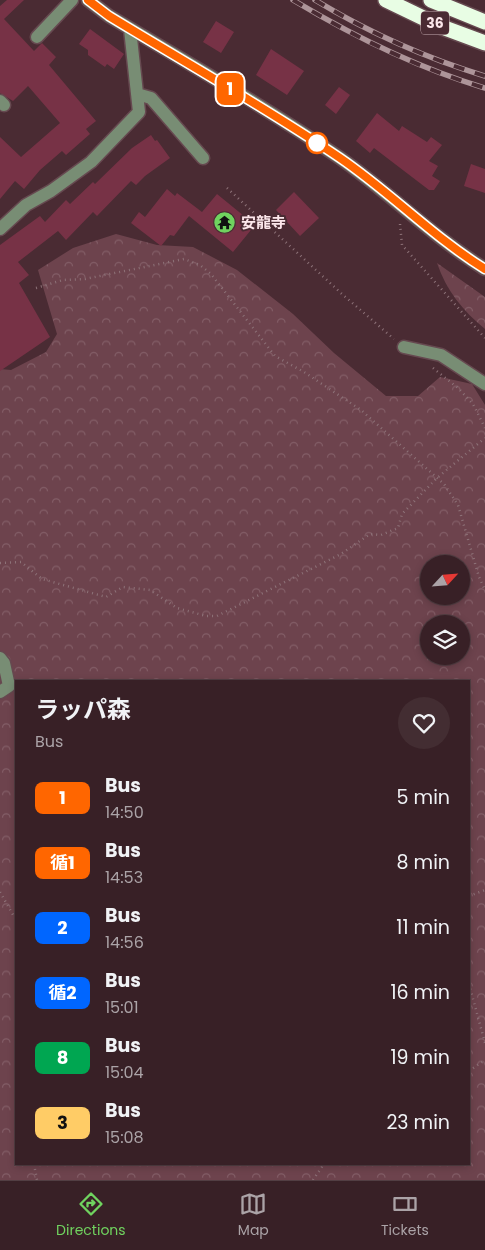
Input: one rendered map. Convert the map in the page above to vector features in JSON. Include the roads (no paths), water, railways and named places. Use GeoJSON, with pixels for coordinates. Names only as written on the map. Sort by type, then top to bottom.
{"type":"FeatureCollection","features":[{"type":"Feature","properties":{"kind":"highway","name":"36"},"geometry":{"type":"LineString","coordinates":[[386,0],[442,27],[485,43]]}},
{"type":"Feature","properties":{"kind":"highway","name":"36"},"geometry":{"type":"LineString","coordinates":[[431,0],[485,22]]}},
{"type":"Feature","properties":{"kind":"street"},"geometry":{"type":"LineString","coordinates":[[37,37],[72,0]]}},
{"type":"Feature","properties":{"kind":"street"},"geometry":{"type":"LineString","coordinates":[[88,0],[130,29],[341,159],[460,254],[485,269]]}},
{"type":"Feature","properties":{"kind":"street"},"geometry":{"type":"LineString","coordinates":[[0,229],[26,205],[51,191],[105,149],[139,112],[130,29]]}},
{"type":"Feature","properties":{"kind":"street"},"geometry":{"type":"LineString","coordinates":[[137,94],[151,98],[203,158]]}},
{"type":"Feature","properties":{"kind":"street"},"geometry":{"type":"LineString","coordinates":[[404,346],[441,355],[485,384]]}},
{"type":"Feature","properties":{"kind":"street"},"geometry":{"type":"LineString","coordinates":[[0,658],[4,663],[9,686],[0,692]]}},
{"type":"Feature","properties":{"kind":"railway"},"geometry":{"type":"LineString","coordinates":[[293,0],[386,50],[435,71],[485,88]]}},
{"type":"Feature","properties":{"kind":"railway"},"geometry":{"type":"LineString","coordinates":[[315,0],[355,23],[397,43],[485,76]]}},
{"type":"Feature","properties":{"kind":"place","name":"安龍寺"},"geometry":{"type":"Point","coordinates":[225,223]}}]}
